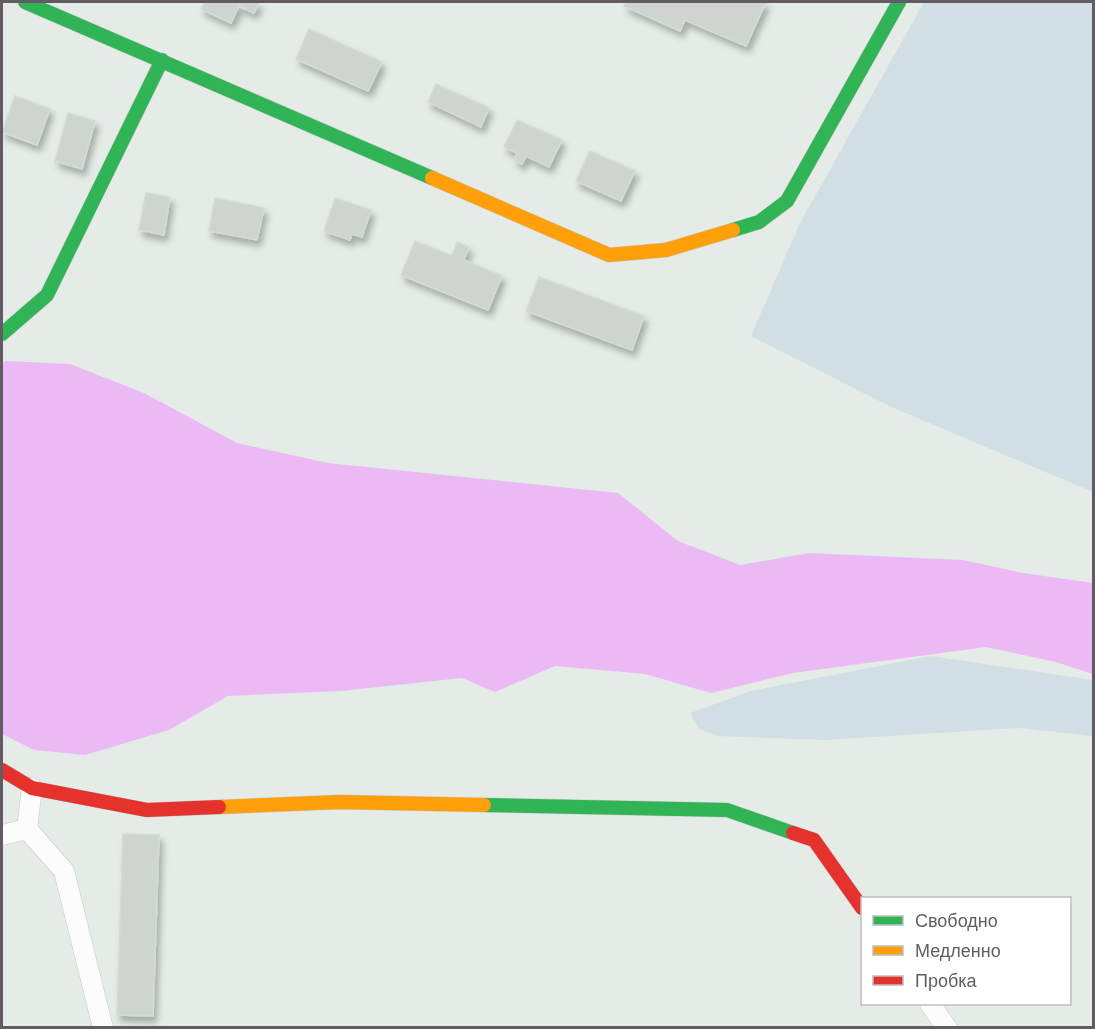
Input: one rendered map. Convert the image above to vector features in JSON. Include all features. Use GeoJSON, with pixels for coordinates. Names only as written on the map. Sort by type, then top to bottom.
{"type":"FeatureCollection","features":[{"type":"Feature","properties":{"kind":"street"},"geometry":{"type":"LineString","coordinates":[[25,2],[609,255],[677,247],[759,222],[787,201],[899,2]]}},
{"type":"Feature","properties":{"kind":"street"},"geometry":{"type":"LineString","coordinates":[[2,334],[47,295],[162,60]]}},
{"type":"Feature","properties":{"kind":"street"},"geometry":{"type":"LineString","coordinates":[[2,770],[32,788],[147,810],[340,802],[727,810],[814,840],[861,907]]}},
{"type":"Feature","properties":{"kind":"street"},"geometry":{"type":"LineString","coordinates":[[32,788],[27,829],[64,871],[103,1028]]}},
{"type":"Feature","properties":{"kind":"street"},"geometry":{"type":"LineString","coordinates":[[2,835],[27,829]]}},
{"type":"Feature","properties":{"kind":"street"},"geometry":{"type":"LineString","coordinates":[[931,1005],[947,1028]]}},
{"type":"Feature","properties":{"kind":"shaded area"},"geometry":{"type":"Polygon","coordinates":[[[924,2],[1093,2],[1093,492],[889,406],[751,336],[800,223],[924,2]]]}},
{"type":"Feature","properties":{"kind":"shaded area"},"geometry":{"type":"Polygon","coordinates":[[[5,361],[70,364],[144,393],[237,443],[328,463],[618,493],[678,541],[740,565],[809,553],[963,560],[1023,573],[1093,583],[1093,674],[1056,662],[986,647],[793,673],[711,693],[645,674],[555,666],[495,692],[462,678],[341,691],[228,696],[169,730],[85,755],[34,750],[2,734],[2,365],[5,361]]]}},
{"type":"Feature","properties":{"kind":"shaded area"},"geometry":{"type":"Polygon","coordinates":[[[931,656],[1093,680],[1093,736],[1019,728],[826,740],[718,736],[699,729],[690,713],[751,691],[931,656]]]}},
{"type":"Feature","properties":{"kind":"building"},"geometry":{"type":"Polygon","coordinates":[[[205,2],[259,2],[254,13],[239,6],[231,23],[201,9],[205,2]]]}},
{"type":"Feature","properties":{"kind":"building"},"geometry":{"type":"Polygon","coordinates":[[[627,2],[766,2],[746,46],[685,20],[680,31],[624,6],[627,2]]]}},
{"type":"Feature","properties":{"kind":"building"},"geometry":{"type":"Polygon","coordinates":[[[309,29],[382,62],[368,91],[296,59],[309,29]]]}},
{"type":"Feature","properties":{"kind":"building"},"geometry":{"type":"Polygon","coordinates":[[[436,84],[489,108],[481,127],[428,102],[436,84]]]}},
{"type":"Feature","properties":{"kind":"building"},"geometry":{"type":"Polygon","coordinates":[[[15,96],[50,109],[37,145],[2,132],[15,96]]]}},
{"type":"Feature","properties":{"kind":"building"},"geometry":{"type":"Polygon","coordinates":[[[68,113],[95,121],[82,169],[55,161],[68,113]]]}},
{"type":"Feature","properties":{"kind":"building"},"geometry":{"type":"Polygon","coordinates":[[[517,120],[562,140],[549,167],[526,156],[522,164],[514,160],[517,153],[504,147],[517,120]]]}},
{"type":"Feature","properties":{"kind":"building"},"geometry":{"type":"Polygon","coordinates":[[[590,151],[635,171],[621,201],[576,181],[590,151]]]}},
{"type":"Feature","properties":{"kind":"building"},"geometry":{"type":"Polygon","coordinates":[[[146,193],[170,197],[164,235],[139,230],[146,193]]]}},
{"type":"Feature","properties":{"kind":"building"},"geometry":{"type":"Polygon","coordinates":[[[215,198],[264,208],[257,240],[209,231],[215,198]]]}},
{"type":"Feature","properties":{"kind":"building"},"geometry":{"type":"Polygon","coordinates":[[[335,198],[371,210],[362,237],[352,234],[350,240],[324,231],[335,198]]]}},
{"type":"Feature","properties":{"kind":"building"},"geometry":{"type":"Polygon","coordinates":[[[415,241],[452,256],[457,242],[469,247],[464,260],[502,276],[488,310],[401,275],[415,241]]]}},
{"type":"Feature","properties":{"kind":"building"},"geometry":{"type":"Polygon","coordinates":[[[539,277],[644,316],[632,350],[526,311],[539,277]]]}},
{"type":"Feature","properties":{"kind":"building"},"geometry":{"type":"Polygon","coordinates":[[[123,834],[159,835],[153,1016],[117,1015],[123,834]]]}},
{"type":"Feature","properties":{"kind":"traffic: fast"},"geometry":{"type":"LineString","coordinates":[[25,2],[432,178]]}},
{"type":"Feature","properties":{"kind":"traffic: fast"},"geometry":{"type":"LineString","coordinates":[[733,230],[759,222],[787,201],[899,2]]}},
{"type":"Feature","properties":{"kind":"traffic: fast"},"geometry":{"type":"LineString","coordinates":[[2,334],[47,295],[162,60]]}},
{"type":"Feature","properties":{"kind":"traffic: fast"},"geometry":{"type":"LineString","coordinates":[[484,805],[727,810],[793,833]]}},
{"type":"Feature","properties":{"kind":"traffic: slow"},"geometry":{"type":"LineString","coordinates":[[432,178],[609,255],[666,250],[733,230]]}},
{"type":"Feature","properties":{"kind":"traffic: slow"},"geometry":{"type":"LineString","coordinates":[[219,807],[340,802],[484,805]]}},
{"type":"Feature","properties":{"kind":"traffic: jam"},"geometry":{"type":"LineString","coordinates":[[2,770],[32,788],[147,810],[219,807]]}},
{"type":"Feature","properties":{"kind":"traffic: jam"},"geometry":{"type":"LineString","coordinates":[[793,833],[814,840],[861,907]]}}]}
